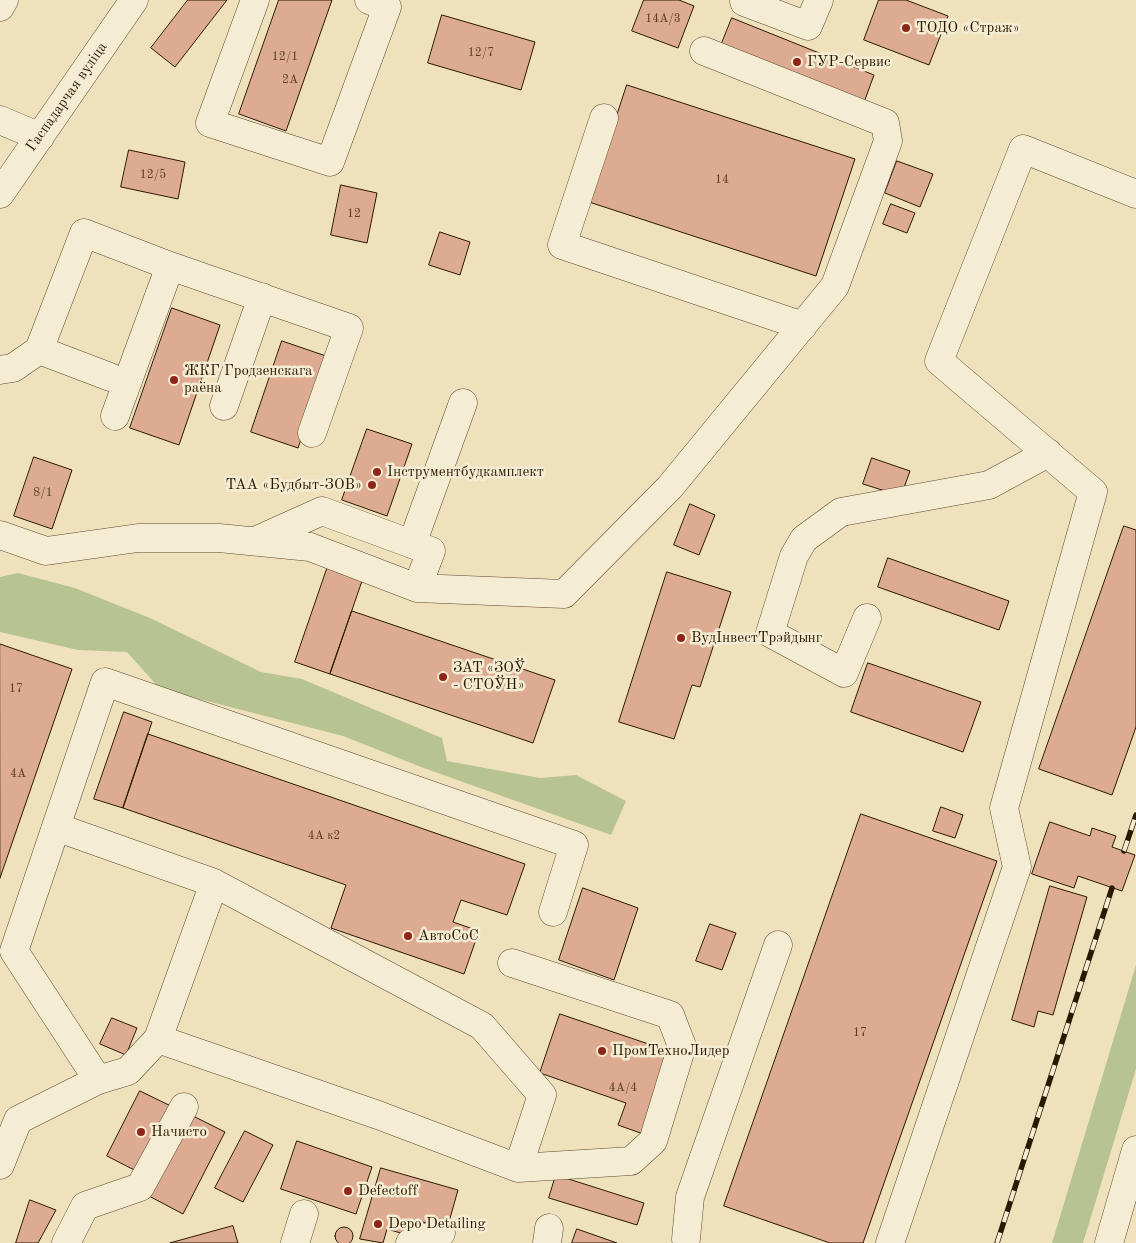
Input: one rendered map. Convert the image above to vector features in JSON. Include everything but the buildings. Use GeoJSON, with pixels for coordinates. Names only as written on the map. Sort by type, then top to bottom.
{"type":"FeatureCollection","features":[{"type":"Feature","properties":{"kind":"street"},"geometry":{"type":"LineString","coordinates":[[0,7],[4,0]]}},
{"type":"Feature","properties":{"kind":"street","name":"Гаспадарчая вуліца"},"geometry":{"type":"LineString","coordinates":[[0,194],[134,0]]}},
{"type":"Feature","properties":{"kind":"street"},"geometry":{"type":"LineString","coordinates":[[255,0],[210,123],[330,162],[387,7],[369,0]]}},
{"type":"Feature","properties":{"kind":"street"},"geometry":{"type":"LineString","coordinates":[[744,0],[808,26],[819,0]]}},
{"type":"Feature","properties":{"kind":"street"},"geometry":{"type":"LineString","coordinates":[[0,535],[46,551],[138,538],[219,538],[310,548],[417,588],[564,594],[670,487],[835,286],[888,141],[885,123],[704,51]]}},
{"type":"Feature","properties":{"kind":"street"},"geometry":{"type":"LineString","coordinates":[[604,118],[562,245],[803,326]]}},
{"type":"Feature","properties":{"kind":"street"},"geometry":{"type":"LineString","coordinates":[[0,120],[40,137]]}},
{"type":"Feature","properties":{"kind":"street"},"geometry":{"type":"LineString","coordinates":[[890,1243],[1017,867],[1004,808],[1094,492],[939,361],[1023,149],[1136,194]]}},
{"type":"Feature","properties":{"kind":"street"},"geometry":{"type":"LineString","coordinates":[[0,370],[13,368],[40,350],[84,233],[170,266],[349,328],[312,433]]}},
{"type":"Feature","properties":{"kind":"street"},"geometry":{"type":"LineString","coordinates":[[114,416],[170,266]]}},
{"type":"Feature","properties":{"kind":"street"},"geometry":{"type":"LineString","coordinates":[[224,406],[262,297]]}},
{"type":"Feature","properties":{"kind":"street"},"geometry":{"type":"LineString","coordinates":[[40,350],[110,377]]}},
{"type":"Feature","properties":{"kind":"street"},"geometry":{"type":"LineString","coordinates":[[412,544],[463,403]]}},
{"type":"Feature","properties":{"kind":"street"},"geometry":{"type":"LineString","coordinates":[[867,618],[844,673],[770,633],[794,556],[804,539],[841,512],[989,484],[1048,453]]}},
{"type":"Feature","properties":{"kind":"street"},"geometry":{"type":"LineString","coordinates":[[253,542],[322,511],[431,551],[417,588]]}},
{"type":"Feature","properties":{"kind":"street"},"geometry":{"type":"LineString","coordinates":[[98,1080],[14,951],[105,682],[574,845],[552,912]]}},
{"type":"Feature","properties":{"kind":"street"},"geometry":{"type":"LineString","coordinates":[[56,826],[214,883],[482,1026],[542,1095],[518,1168]]}},
{"type":"Feature","properties":{"kind":"street"},"geometry":{"type":"LineString","coordinates":[[0,1165],[18,1120],[98,1080],[128,1071],[158,1039],[214,883]]}},
{"type":"Feature","properties":{"kind":"street"},"geometry":{"type":"LineString","coordinates":[[690,1242],[690,1197],[778,945]]}},
{"type":"Feature","properties":{"kind":"street"},"geometry":{"type":"LineString","coordinates":[[158,1039],[378,1115],[518,1168],[631,1161],[653,1141],[682,1046],[670,1015],[512,963]]}},
{"type":"Feature","properties":{"kind":"street"},"geometry":{"type":"LineString","coordinates":[[66,1243],[85,1206],[140,1187],[184,1107]]}},
{"type":"Feature","properties":{"kind":"street"},"geometry":{"type":"LineString","coordinates":[[1109,1243],[1136,1150]]}},
{"type":"Feature","properties":{"kind":"street"},"geometry":{"type":"LineString","coordinates":[[295,1243],[304,1214]]}},
{"type":"Feature","properties":{"kind":"street"},"geometry":{"type":"LineString","coordinates":[[410,1243],[441,1233]]}},
{"type":"Feature","properties":{"kind":"green space"},"geometry":{"type":"Polygon","coordinates":[[[18,573],[75,588],[150,618],[261,672],[302,679],[442,738],[447,761],[540,778],[576,775],[626,801],[611,835],[421,767],[343,736],[160,689],[127,652],[78,650],[0,632],[0,577],[18,573]]]}},
{"type":"Feature","properties":{"kind":"green space"},"geometry":{"type":"Polygon","coordinates":[[[1136,965],[1136,1069],[1083,1243],[1052,1243],[1136,965]]]}},
{"type":"Feature","properties":{"kind":"railway"},"geometry":{"type":"LineString","coordinates":[[1124,851],[1136,815]]}},
{"type":"Feature","properties":{"kind":"railway"},"geometry":{"type":"LineString","coordinates":[[997,1243],[1112,888]]}},
{"type":"Feature","properties":{"kind":"place","name":"ТОДО «Страж»"},"geometry":{"type":"Point","coordinates":[906,28]}},
{"type":"Feature","properties":{"kind":"place","name":"ГУР-Сервис"},"geometry":{"type":"Point","coordinates":[797,62]}},
{"type":"Feature","properties":{"kind":"place","name":"ЖКГ Гродзенскага раёна"},"geometry":{"type":"Point","coordinates":[174,380]}},
{"type":"Feature","properties":{"kind":"place","name":"Інструментбудкамплект"},"geometry":{"type":"Point","coordinates":[377,472]}},
{"type":"Feature","properties":{"kind":"place","name":"ТАА «Будбыт-ЗОВ»"},"geometry":{"type":"Point","coordinates":[372,485]}},
{"type":"Feature","properties":{"kind":"place","name":"ВудІнвестТрэйдынг"},"geometry":{"type":"Point","coordinates":[681,638]}},
{"type":"Feature","properties":{"kind":"place","name":"ЗАТ «ЗОЎ - СТОЎН»"},"geometry":{"type":"Point","coordinates":[443,677]}},
{"type":"Feature","properties":{"kind":"place","name":"АвтоСоС"},"geometry":{"type":"Point","coordinates":[408,936]}},
{"type":"Feature","properties":{"kind":"place","name":"ПромТехноЛидер"},"geometry":{"type":"Point","coordinates":[602,1051]}},
{"type":"Feature","properties":{"kind":"place","name":"Начисто"},"geometry":{"type":"Point","coordinates":[141,1132]}},
{"type":"Feature","properties":{"kind":"place","name":"Defectoff"},"geometry":{"type":"Point","coordinates":[348,1191]}},
{"type":"Feature","properties":{"kind":"place","name":"Depo Detailing"},"geometry":{"type":"Point","coordinates":[378,1224]}}]}
